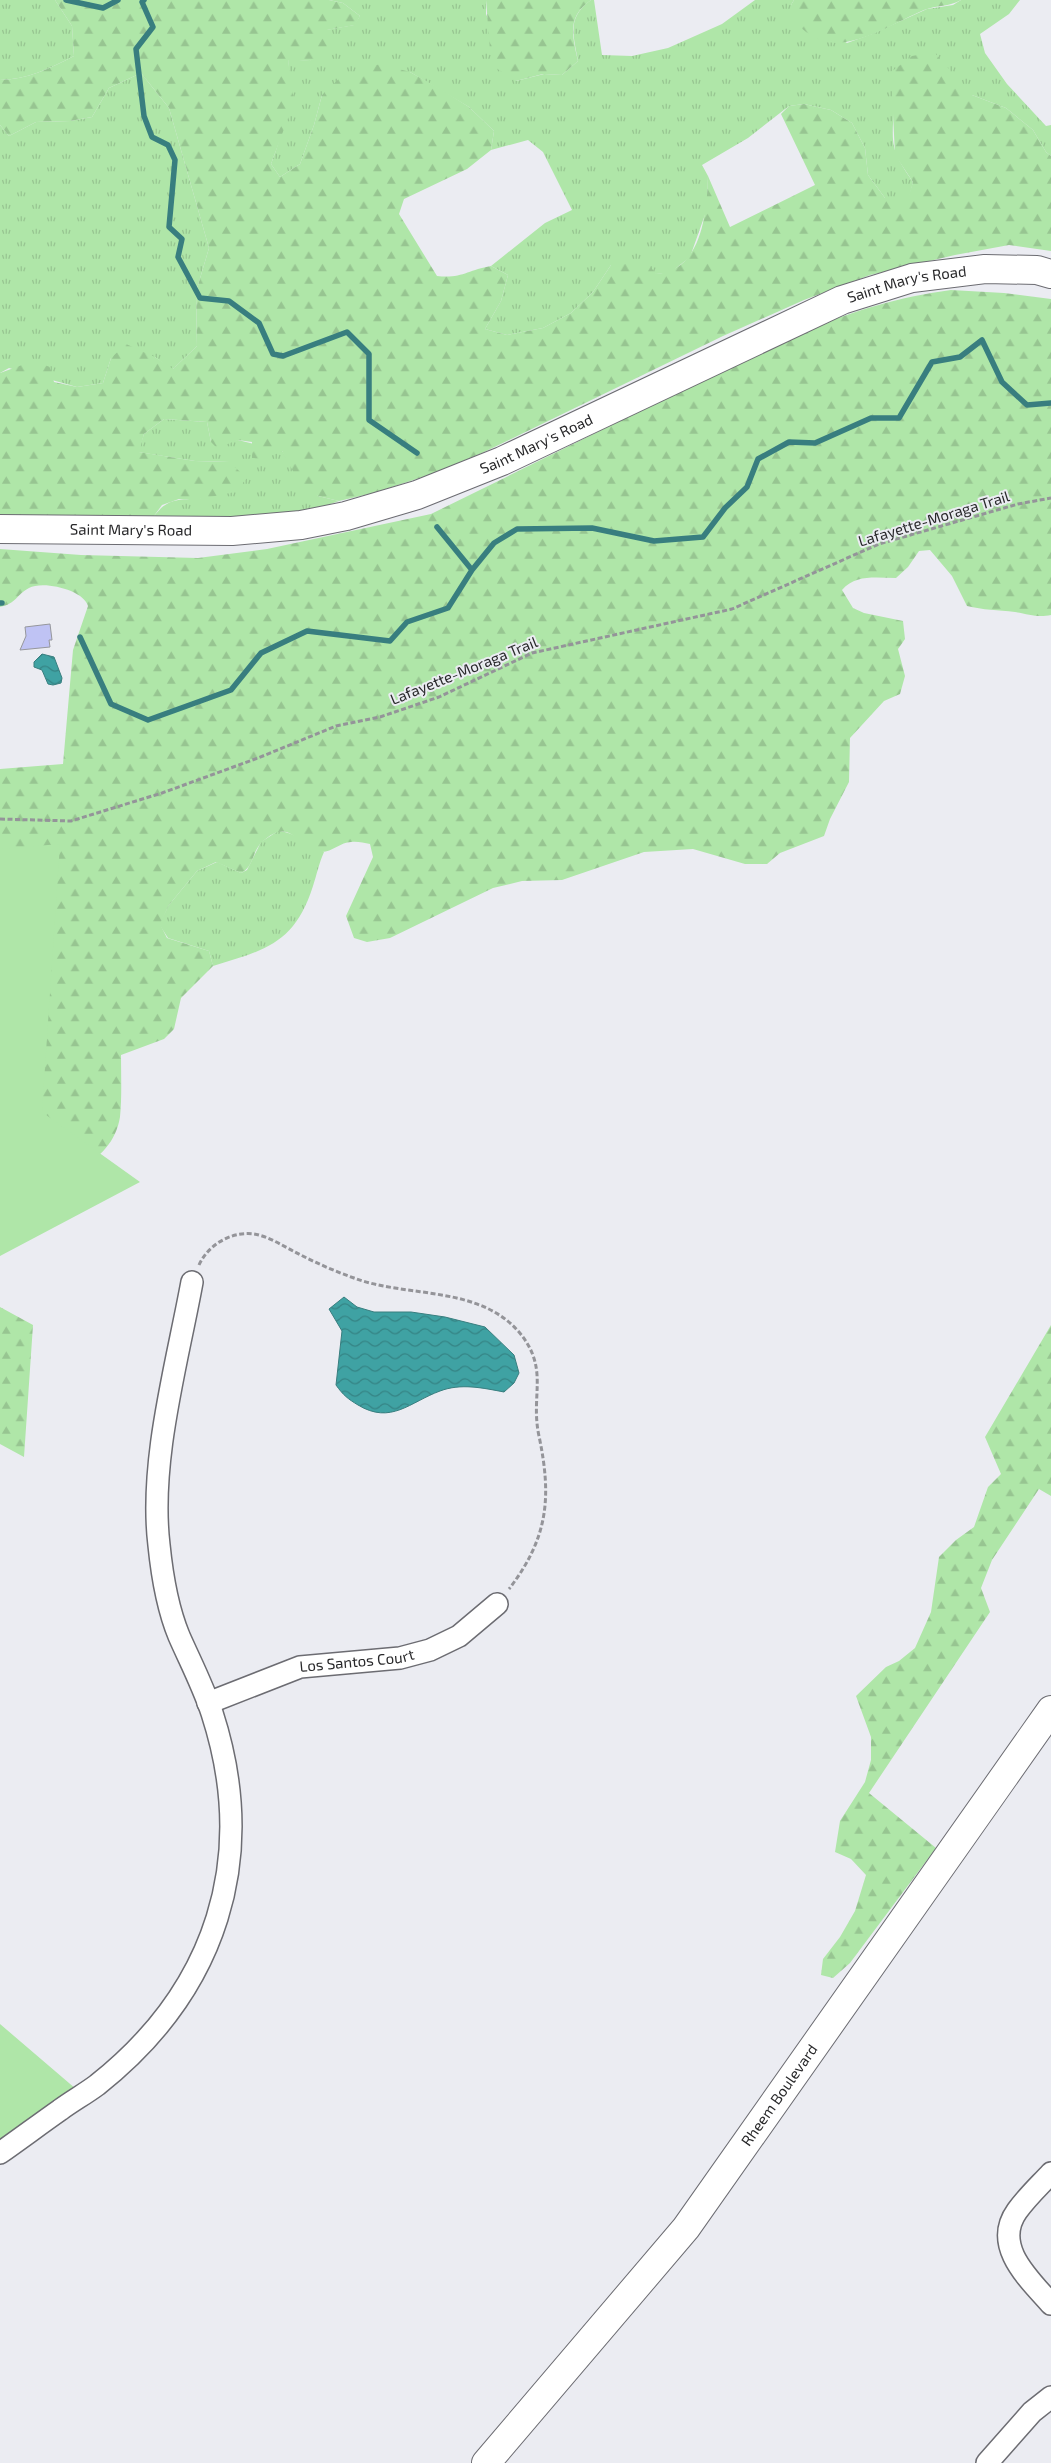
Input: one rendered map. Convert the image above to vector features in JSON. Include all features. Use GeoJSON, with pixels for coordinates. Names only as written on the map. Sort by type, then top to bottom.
{"type":"FeatureCollection","features":[{"type":"Feature","properties":{"kind":"street","name":"Saint Mary's Road"},"geometry":{"type":"LineString","coordinates":[[0,529],[232,531],[301,525],[346,516],[417,495],[502,461],[842,300],[912,278],[985,269],[1037,270],[1051,274]]}},
{"type":"Feature","properties":{"kind":"street"},"geometry":{"type":"LineString","coordinates":[[0,2153],[98,2084],[153,2031],[180,1996],[211,1937],[225,1894],[229,1872],[231,1802],[228,1778],[208,1703],[178,1634],[169,1607],[156,1511],[167,1414],[192,1282]]}},
{"type":"Feature","properties":{"kind":"street","name":"Los Santos Court"},"geometry":{"type":"LineString","coordinates":[[208,1703],[300,1667],[400,1658],[430,1650],[459,1636],[497,1604]]}},
{"type":"Feature","properties":{"kind":"street","name":"Rheem Boulevard"},"geometry":{"type":"LineString","coordinates":[[486,2463],[686,2228],[1051,1710]]}},
{"type":"Feature","properties":{"kind":"street"},"geometry":{"type":"LineString","coordinates":[[1051,2173],[1017,2211],[1010,2226],[1010,2246],[1016,2262],[1051,2304]]}},
{"type":"Feature","properties":{"kind":"street"},"geometry":{"type":"LineString","coordinates":[[987,2463],[1032,2412],[1051,2397]]}},
{"type":"Feature","properties":{"kind":"path","name":"Lafayette-Moraga Trail"},"geometry":{"type":"LineString","coordinates":[[0,819],[71,821],[162,792],[336,726],[380,717],[439,697],[532,653],[732,609],[879,544],[1018,504],[1051,498]]}},
{"type":"Feature","properties":{"kind":"path"},"geometry":{"type":"LineString","coordinates":[[192,1282],[202,1259],[219,1242],[239,1234],[255,1234],[313,1261],[376,1286],[447,1296],[472,1303],[496,1312],[518,1331],[533,1352],[538,1369],[536,1408],[545,1475],[545,1517],[539,1538],[528,1562],[497,1604]]}},
{"type":"Feature","properties":{"kind":"green space"},"geometry":{"type":"Polygon","coordinates":[[[0,0],[55,0],[72,26],[74,56],[38,73],[20,78],[0,80],[0,0]]]}},
{"type":"Feature","properties":{"kind":"green space"},"geometry":{"type":"Polygon","coordinates":[[[55,0],[329,0],[343,3],[360,16],[355,25],[327,30],[328,53],[310,61],[288,60],[294,102],[271,164],[280,177],[300,164],[322,95],[344,74],[380,64],[410,72],[469,107],[494,131],[491,150],[467,169],[404,199],[399,214],[437,276],[459,275],[491,266],[508,275],[501,301],[485,329],[507,335],[543,328],[571,313],[593,292],[611,265],[646,261],[656,274],[671,270],[683,262],[692,251],[699,237],[706,206],[708,176],[730,227],[815,185],[781,114],[789,106],[804,104],[831,110],[852,123],[865,148],[868,175],[885,198],[908,198],[913,182],[895,155],[891,72],[912,56],[934,52],[972,95],[1006,108],[1033,130],[1046,152],[1051,156],[1051,251],[1009,245],[955,255],[870,275],[804,300],[723,336],[482,453],[432,474],[373,493],[339,501],[318,496],[300,484],[282,451],[264,459],[252,458],[252,442],[238,440],[217,448],[211,442],[207,422],[164,419],[144,434],[139,452],[195,461],[229,462],[247,478],[235,492],[200,499],[179,499],[162,505],[151,520],[0,516],[0,373],[33,361],[50,367],[54,382],[77,387],[103,383],[111,358],[126,344],[155,357],[173,369],[197,346],[196,292],[209,248],[169,108],[141,73],[109,88],[92,117],[70,121],[36,122],[9,136],[0,125],[0,80],[20,78],[38,73],[74,56],[72,26],[55,0]]]}},
{"type":"Feature","properties":{"kind":"green space"},"geometry":{"type":"Polygon","coordinates":[[[329,0],[486,0],[486,14],[516,81],[544,74],[562,75],[578,61],[574,34],[575,20],[583,6],[591,0],[594,0],[602,55],[632,56],[668,48],[722,24],[755,0],[794,0],[791,5],[847,43],[927,9],[953,5],[961,0],[1020,0],[1009,14],[980,34],[985,53],[1007,84],[1046,126],[1051,125],[1051,156],[1046,152],[1033,130],[1006,108],[972,95],[894,109],[894,148],[913,182],[909,198],[885,198],[868,175],[865,148],[852,123],[831,110],[804,104],[789,106],[748,138],[702,165],[708,176],[707,209],[690,257],[670,273],[656,274],[611,265],[593,292],[571,313],[543,328],[507,335],[485,329],[501,301],[508,275],[491,266],[545,223],[572,210],[543,152],[528,140],[491,150],[494,131],[469,107],[410,72],[322,95],[300,164],[280,177],[271,164],[280,139],[286,113],[288,59],[310,61],[326,30],[354,25],[360,16],[343,3],[329,0]]]}},
{"type":"Feature","properties":{"kind":"green space"},"geometry":{"type":"Polygon","coordinates":[[[486,0],[591,0],[578,13],[573,27],[578,61],[562,75],[543,74],[516,81],[496,68],[490,50],[486,0]]]}},
{"type":"Feature","properties":{"kind":"green space"},"geometry":{"type":"Polygon","coordinates":[[[794,0],[961,0],[952,4],[924,10],[885,29],[856,40],[828,42],[808,34],[797,25],[791,5],[794,0]]]}},
{"type":"Feature","properties":{"kind":"green space"},"geometry":{"type":"Polygon","coordinates":[[[141,73],[169,108],[209,248],[196,292],[197,346],[172,370],[155,357],[111,358],[103,383],[77,387],[9,368],[0,373],[0,125],[9,136],[36,122],[70,121],[92,117],[109,88],[141,73]]]}},
{"type":"Feature","properties":{"kind":"green space"},"geometry":{"type":"Polygon","coordinates":[[[951,290],[1004,293],[1051,299],[1051,615],[1037,616],[967,606],[952,576],[930,550],[919,551],[908,567],[896,578],[860,579],[842,590],[853,608],[864,613],[903,621],[905,639],[898,649],[905,676],[900,694],[884,701],[850,738],[849,782],[830,819],[824,836],[780,853],[767,864],[745,864],[693,849],[644,852],[562,880],[522,881],[493,888],[390,938],[367,942],[354,938],[346,916],[373,857],[370,844],[347,842],[322,852],[306,846],[288,832],[281,831],[272,834],[262,842],[256,850],[251,863],[241,873],[216,862],[197,871],[169,905],[160,924],[167,938],[209,951],[213,966],[181,998],[174,1029],[164,1039],[121,1055],[120,1117],[115,1134],[106,1148],[94,1159],[64,1176],[15,1190],[0,961],[0,769],[63,764],[73,650],[88,606],[85,600],[71,591],[44,585],[25,590],[10,604],[0,607],[0,549],[81,555],[198,558],[267,549],[431,514],[805,330],[877,306],[951,290]]]}},
{"type":"Feature","properties":{"kind":"green space"},"geometry":{"type":"Polygon","coordinates":[[[164,419],[207,422],[211,442],[238,440],[282,451],[318,496],[339,501],[297,516],[151,520],[167,504],[177,500],[200,499],[229,462],[195,461],[138,452],[144,434],[164,419]]]}},
{"type":"Feature","properties":{"kind":"green space"},"geometry":{"type":"Polygon","coordinates":[[[278,831],[292,834],[324,852],[306,905],[287,932],[263,949],[213,966],[209,951],[168,938],[159,924],[169,905],[197,871],[217,862],[241,873],[247,870],[261,842],[278,831]]]}},
{"type":"Feature","properties":{"kind":"green space"},"geometry":{"type":"Polygon","coordinates":[[[60,844],[42,1112],[140,1182],[0,1256],[0,849],[60,844]]]}},
{"type":"Feature","properties":{"kind":"green space"},"geometry":{"type":"Polygon","coordinates":[[[0,1307],[33,1325],[24,1457],[0,1444],[0,1307]]]}},
{"type":"Feature","properties":{"kind":"green space"},"geometry":{"type":"Polygon","coordinates":[[[1051,1325],[1051,1496],[1039,1489],[992,1560],[981,1588],[990,1612],[869,1793],[936,1848],[850,1963],[833,1978],[821,1975],[823,1959],[840,1937],[855,1911],[866,1875],[851,1859],[835,1852],[840,1821],[865,1782],[871,1760],[871,1737],[856,1696],[886,1667],[899,1661],[915,1648],[931,1612],[939,1557],[956,1540],[974,1527],[988,1487],[1001,1474],[985,1437],[1051,1325]]]}},
{"type":"Feature","properties":{"kind":"green space"},"geometry":{"type":"Polygon","coordinates":[[[0,2024],[83,2095],[0,2153],[0,2024]]]}},
{"type":"Feature","properties":{"kind":"water"},"geometry":{"type":"Polygon","coordinates":[[[42,654],[54,657],[62,678],[61,683],[48,684],[42,670],[34,667],[34,662],[42,654]]]}},
{"type":"Feature","properties":{"kind":"water"},"geometry":{"type":"Polygon","coordinates":[[[344,1297],[357,1307],[374,1312],[411,1312],[445,1317],[485,1327],[514,1355],[519,1373],[514,1383],[504,1392],[472,1387],[456,1387],[440,1391],[400,1410],[381,1413],[370,1411],[348,1399],[336,1385],[342,1331],[329,1309],[344,1297]]]}},
{"type":"Feature","properties":{"kind":"building"},"geometry":{"type":"Polygon","coordinates":[[[50,624],[52,640],[49,640],[50,647],[20,650],[26,636],[25,627],[50,624]]]}},
{"type":"Feature","properties":{"kind":"waterway"},"geometry":{"type":"LineString","coordinates":[[66,0],[103,8],[118,0]]}},
{"type":"Feature","properties":{"kind":"waterway"},"geometry":{"type":"LineString","coordinates":[[144,0],[142,2],[153,27],[136,49],[144,116],[152,137],[168,145],[175,160],[169,227],[182,239],[178,257],[200,298],[229,301],[259,323],[273,354],[283,356],[347,332],[369,354],[369,420],[417,453]]}},
{"type":"Feature","properties":{"kind":"waterway"},"geometry":{"type":"LineString","coordinates":[[80,637],[111,704],[148,720],[231,690],[261,653],[307,631],[390,641],[407,622],[448,608],[472,570],[494,543],[517,529],[592,528],[654,541],[703,537],[725,508],[747,487],[758,459],[789,442],[815,443],[871,418],[899,418],[932,362],[960,357],[982,340],[1002,382],[1027,405],[1051,403]]}},
{"type":"Feature","properties":{"kind":"waterway"},"geometry":{"type":"LineString","coordinates":[[437,527],[472,570]]}}]}
